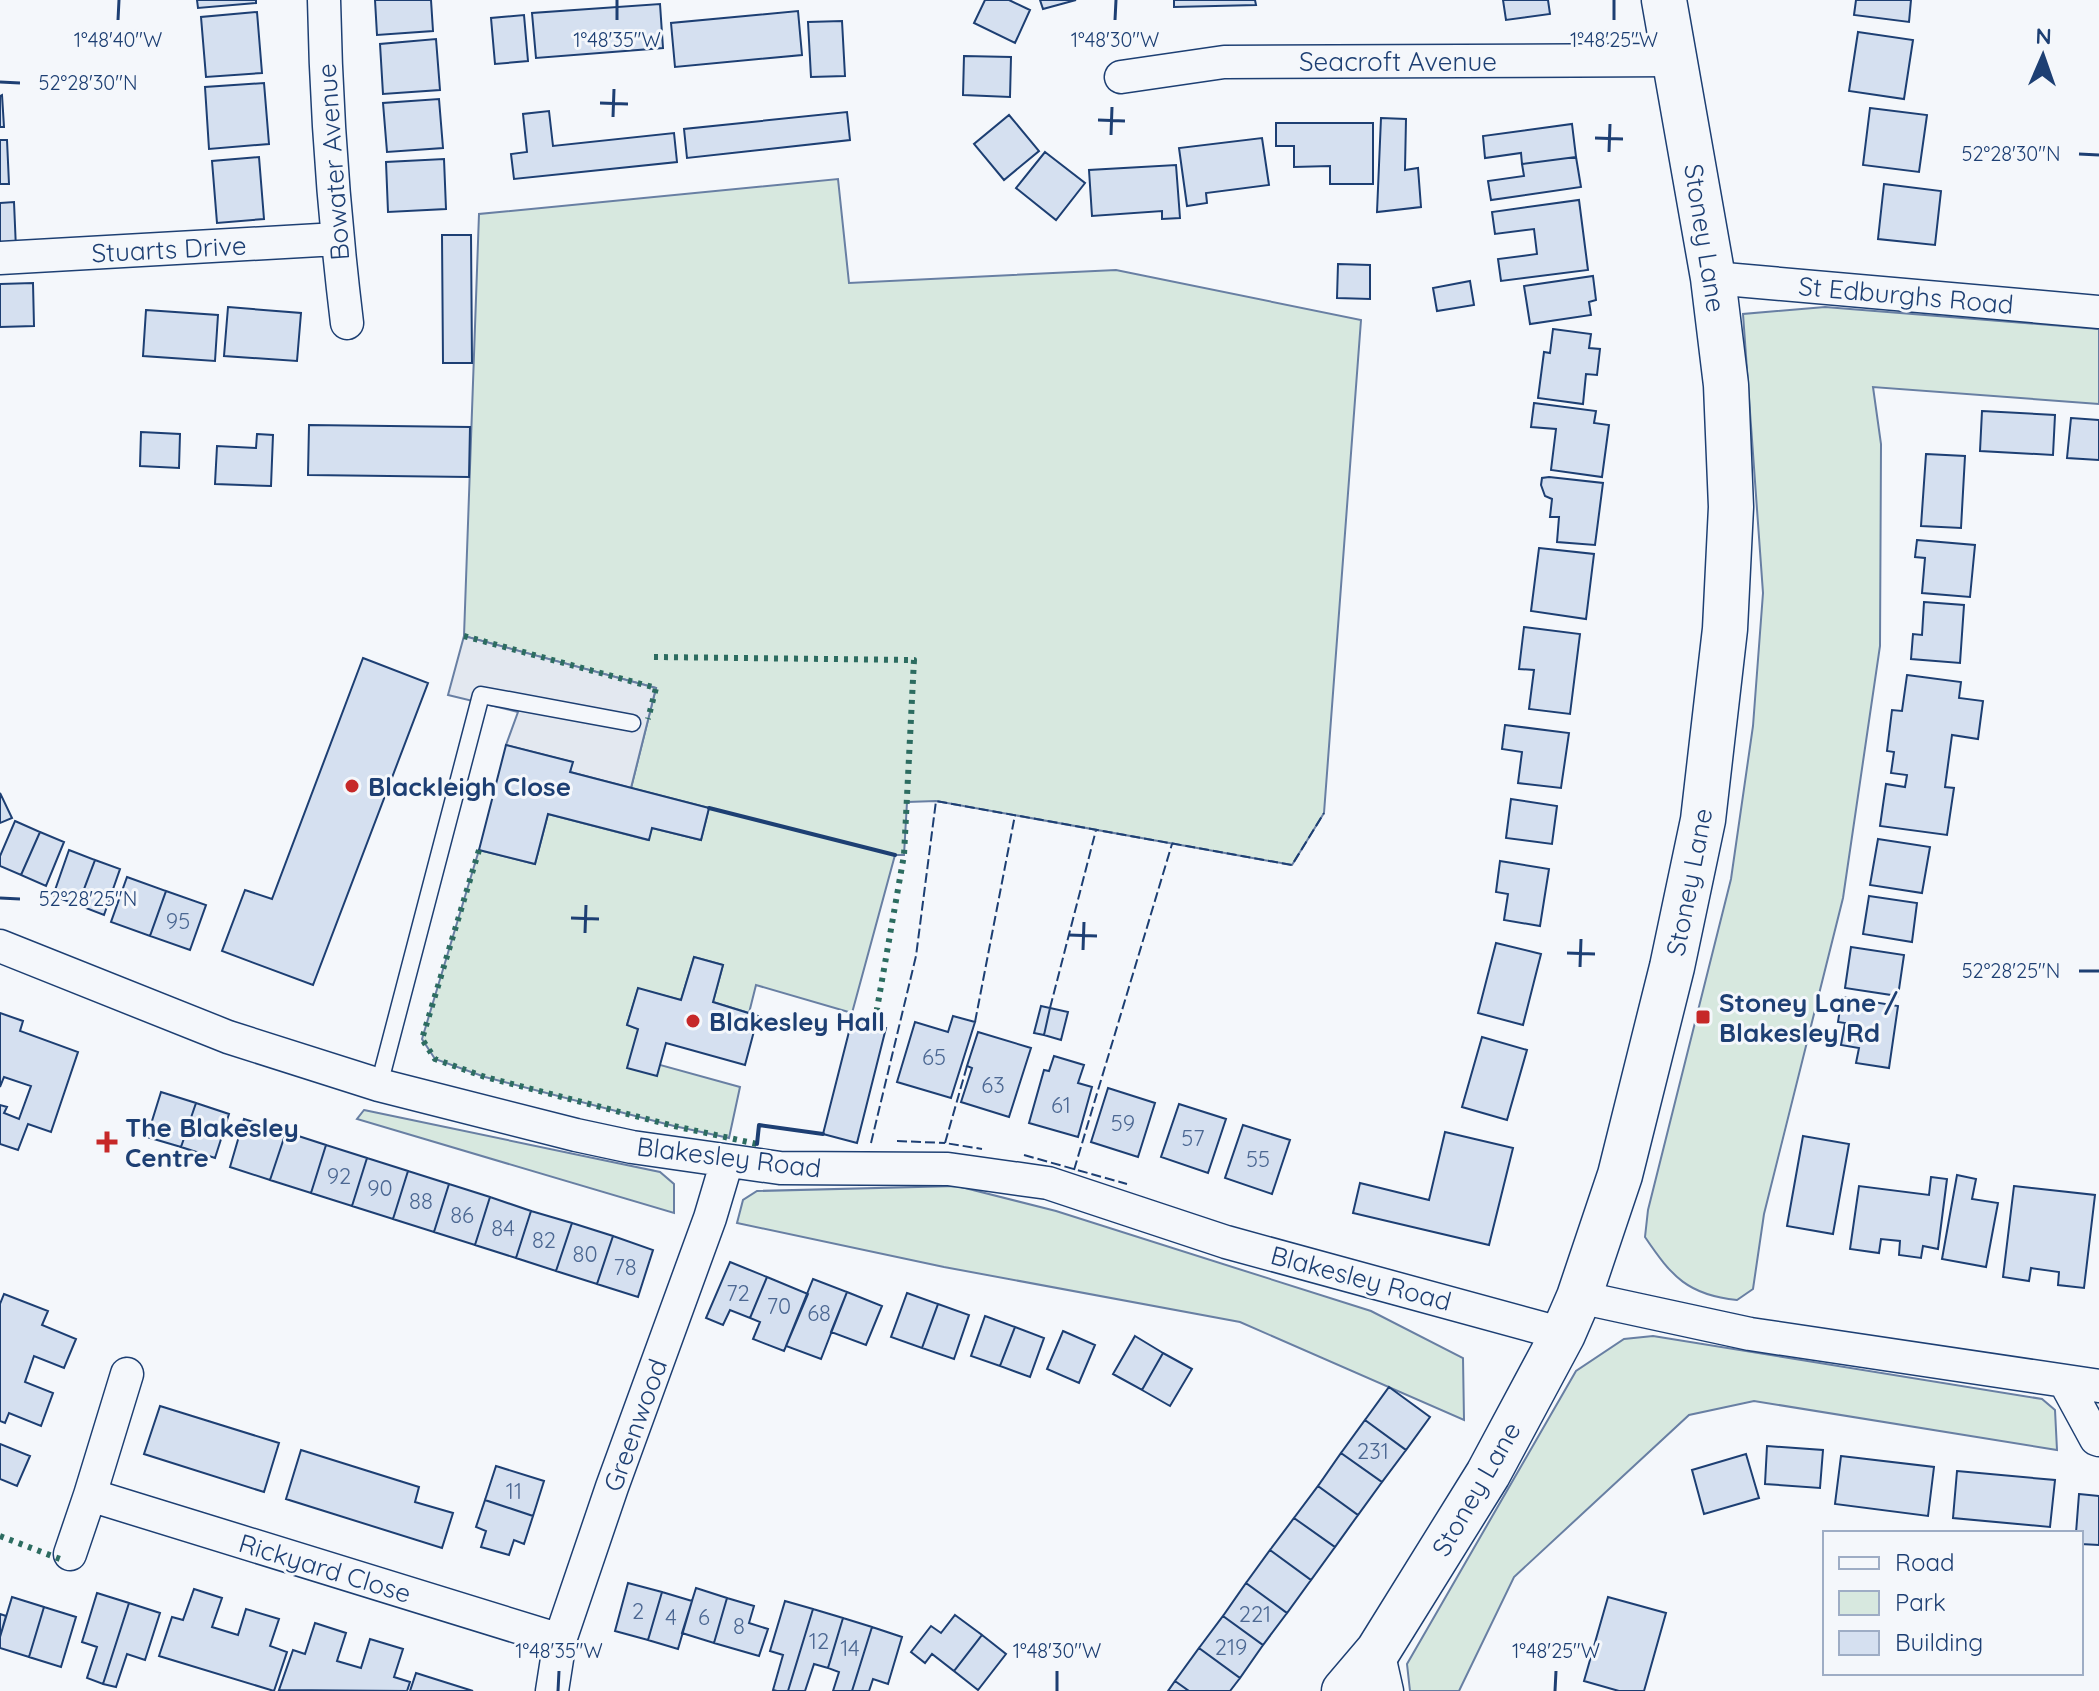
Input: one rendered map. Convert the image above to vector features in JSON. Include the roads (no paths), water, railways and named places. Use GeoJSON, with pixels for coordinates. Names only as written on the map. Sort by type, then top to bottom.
{"type":"FeatureCollection","features":[{"type":"Feature","properties":{"kind":"main road","name":"Stoney Lane"},"geometry":{"type":"LineString","coordinates":[[1344,1691],[1383,1671],[1571,1316],[1620,1175],[1672,967],[1703,820],[1725,629],[1731,507],[1726,385],[1713,278],[1664,0]]}},
{"type":"Feature","properties":{"kind":"street","name":"Bowater Avenue"},"geometry":{"type":"LineString","coordinates":[[324,0],[326,90],[337,239],[347,323]]}},
{"type":"Feature","properties":{"kind":"street","name":"Seacroft Avenue"},"geometry":{"type":"LineString","coordinates":[[1121,77],[1224,62],[1676,60]]}},
{"type":"Feature","properties":{"kind":"street","name":"Stuarts Drive"},"geometry":{"type":"LineString","coordinates":[[0,258],[337,239]]}},
{"type":"Feature","properties":{"kind":"street","name":"St Edburghs Road"},"geometry":{"type":"LineString","coordinates":[[1713,278],[2099,312]]}},
{"type":"Feature","properties":{"kind":"street","name":"Blakesley Road"},"geometry":{"type":"LineString","coordinates":[[0,946],[228,1037],[379,1085],[576,1135],[780,1168],[948,1169],[1048,1183],[1226,1242],[1571,1316],[1750,1334],[2099,1386]]}},
{"type":"Feature","properties":{"kind":"street","name":"Greenwood"},"geometry":{"type":"LineString","coordinates":[[552,1691],[560,1640],[710,1218],[727,1161]]}},
{"type":"Feature","properties":{"kind":"street"},"geometry":{"type":"LineString","coordinates":[[70,1554],[127,1374]]}},
{"type":"Feature","properties":{"kind":"street"},"geometry":{"type":"LineString","coordinates":[[2065,1382],[2099,1440]]}},
{"type":"Feature","properties":{"kind":"street","name":"Rickyard Close"},"geometry":{"type":"LineString","coordinates":[[90,1495],[560,1640]]}},
{"type":"Feature","properties":{"kind":"lane"},"geometry":{"type":"LineString","coordinates":[[379,1085],[481,695],[632,723]]}},
{"type":"Feature","properties":{"kind":"place","name":"Blackleigh Close"},"geometry":{"type":"Point","coordinates":[352,786]}},
{"type":"Feature","properties":{"kind":"place","name":"Stoney Lane / Blakesley Rd"},"geometry":{"type":"Point","coordinates":[1703,1017]}},
{"type":"Feature","properties":{"kind":"place","name":"Blakesley Hall"},"geometry":{"type":"Point","coordinates":[693,1021]}},
{"type":"Feature","properties":{"kind":"place","name":"The Blakesley Centre"},"geometry":{"type":"Point","coordinates":[107,1142]}}]}
